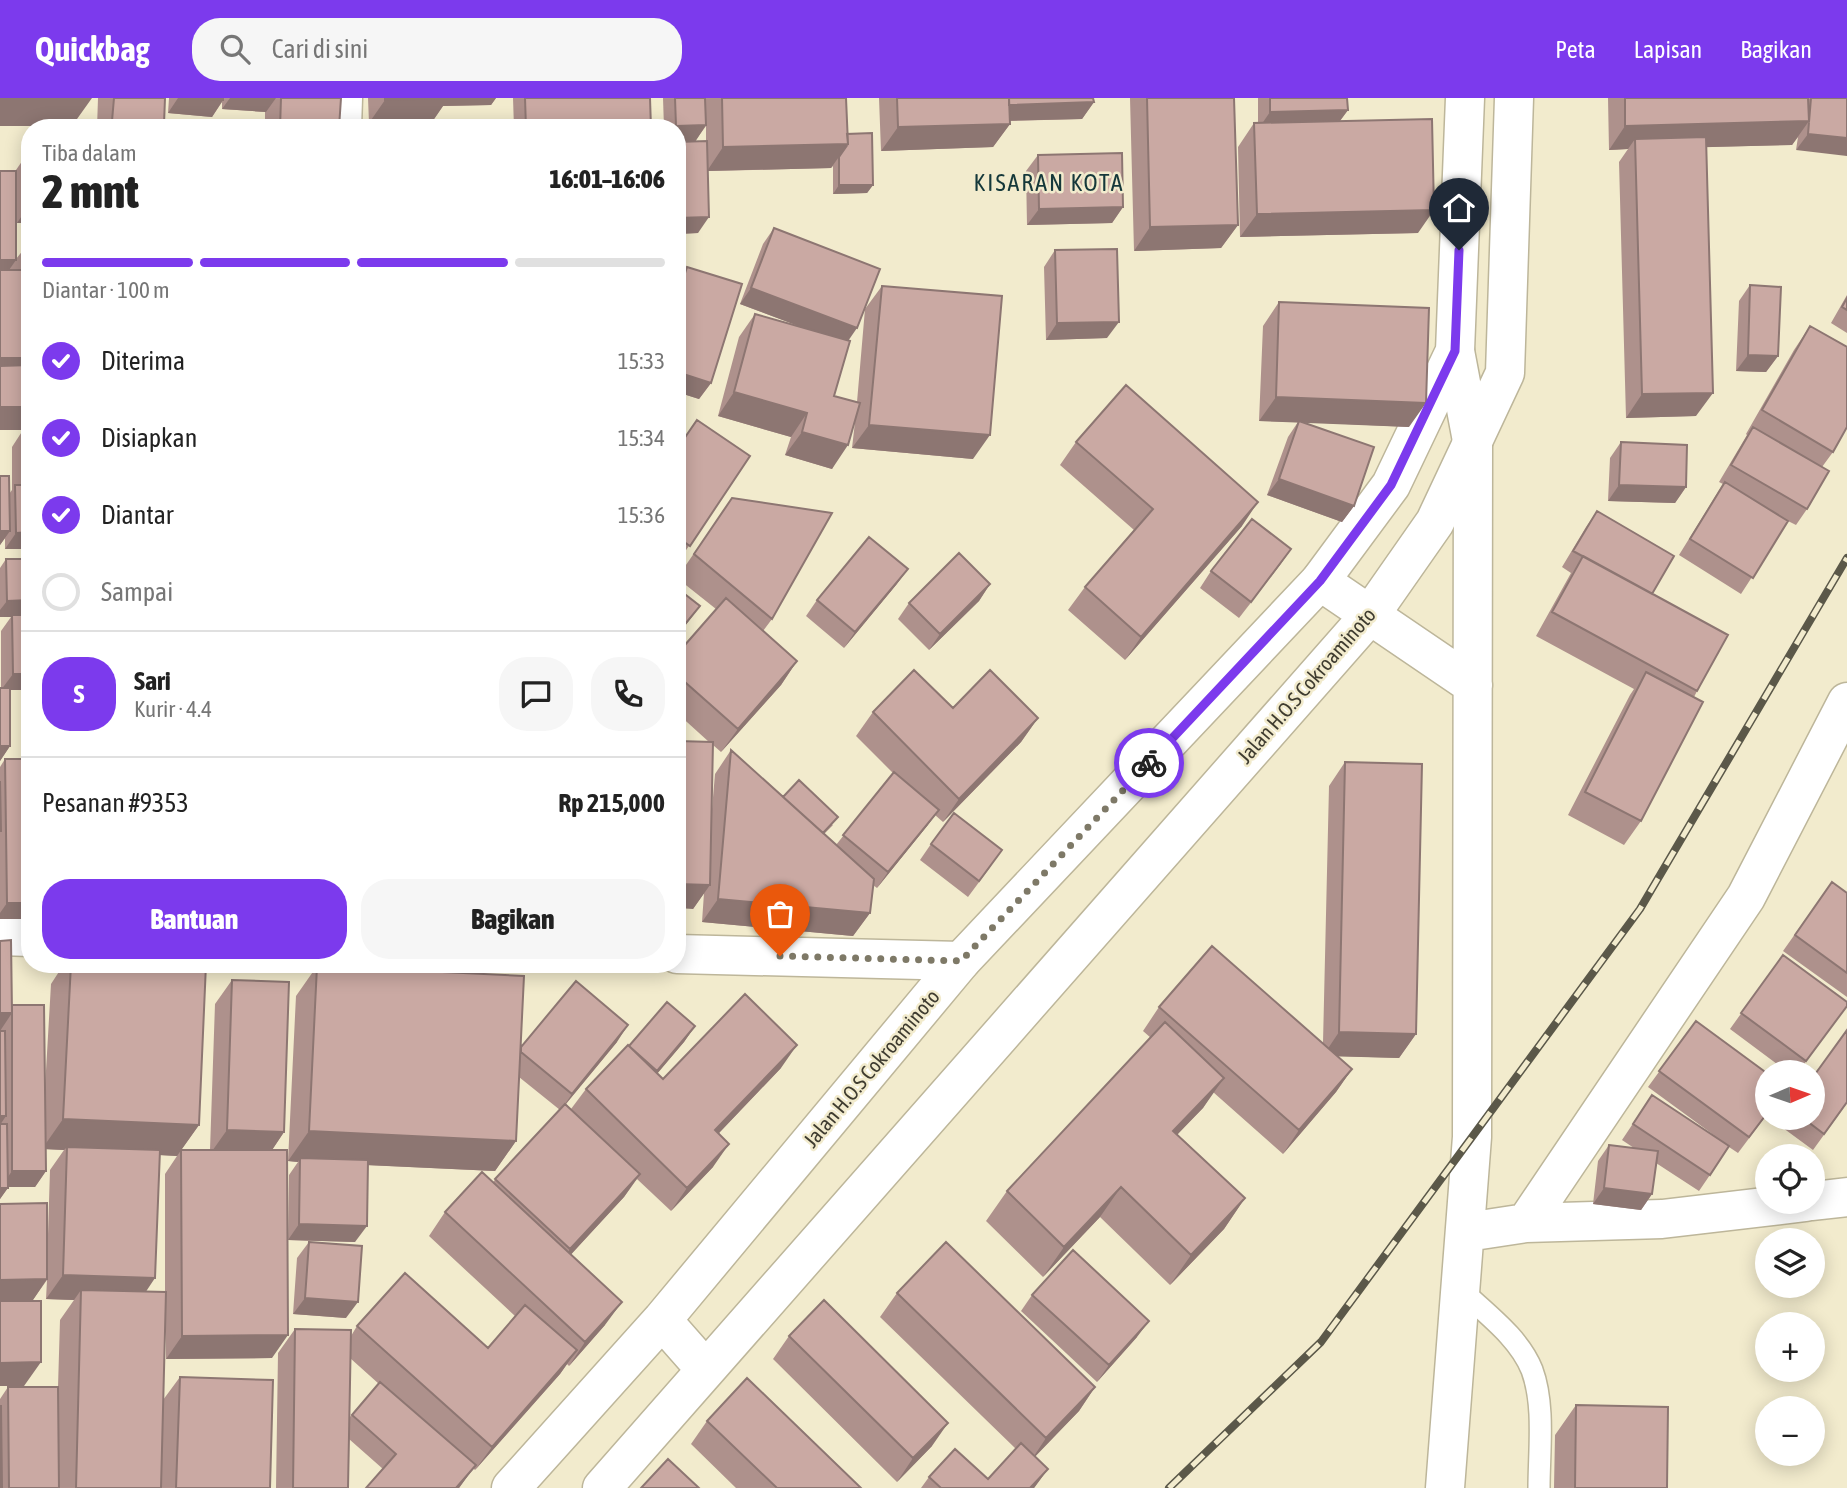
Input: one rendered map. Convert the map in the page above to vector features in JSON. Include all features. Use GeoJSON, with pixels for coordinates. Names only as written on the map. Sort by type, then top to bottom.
{"type":"FeatureCollection","features":[{"type":"Feature","properties":{"kind":"main road"},"geometry":{"type":"LineString","coordinates":[[342,119],[343,98]]}},
{"type":"Feature","properties":{"kind":"main road","name":"Jalan H.O.S Cokroaminoto"},"geometry":{"type":"LineString","coordinates":[[511,1488],[662,1320],[961,961],[1320,581],[1391,485],[1455,351],[1465,98]]}},
{"type":"Feature","properties":{"kind":"main road","name":"Jalan H.O.S Cokroaminoto"},"geometry":{"type":"LineString","coordinates":[[602,1488],[1370,615],[1435,522],[1505,373],[1514,98]]}},
{"type":"Feature","properties":{"kind":"main road"},"geometry":{"type":"LineString","coordinates":[[1445,1488],[1472,1137],[1473,446],[1455,351]]}},
{"type":"Feature","properties":{"kind":"main road"},"geometry":{"type":"LineString","coordinates":[[1320,581],[1473,685]]}},
{"type":"Feature","properties":{"kind":"main road"},"geometry":{"type":"LineString","coordinates":[[1526,1223],[1746,898],[1847,702]]}},
{"type":"Feature","properties":{"kind":"main road"},"geometry":{"type":"LineString","coordinates":[[0,936],[21,937]]}},
{"type":"Feature","properties":{"kind":"main road"},"geometry":{"type":"LineString","coordinates":[[686,954],[961,961]]}},
{"type":"Feature","properties":{"kind":"main road"},"geometry":{"type":"LineString","coordinates":[[1825,1200],[1847,1197]]}},
{"type":"Feature","properties":{"kind":"main road"},"geometry":{"type":"LineString","coordinates":[[1466,1232],[1526,1223],[1662,1219],[1755,1208]]}},
{"type":"Feature","properties":{"kind":"main road"},"geometry":{"type":"LineString","coordinates":[[662,1320],[706,1370]]}},
{"type":"Feature","properties":{"kind":"lane"},"geometry":{"type":"LineString","coordinates":[[1460,1289],[1512,1338],[1532,1370],[1539,1409],[1539,1488]]}},
{"type":"Feature","properties":{"kind":"building"},"geometry":{"type":"Polygon","coordinates":[[[114,98],[165,98],[164,119],[112,119],[114,98]]]}},
{"type":"Feature","properties":{"kind":"building"},"geometry":{"type":"Polygon","coordinates":[[[281,98],[341,98],[340,119],[280,119],[281,98]]]}},
{"type":"Feature","properties":{"kind":"building"},"geometry":{"type":"Polygon","coordinates":[[[385,98],[448,98],[385,100],[385,98]]]}},
{"type":"Feature","properties":{"kind":"building"},"geometry":{"type":"Polygon","coordinates":[[[525,98],[650,98],[651,119],[526,119],[525,98]]]}},
{"type":"Feature","properties":{"kind":"building"},"geometry":{"type":"Polygon","coordinates":[[[675,98],[705,98],[706,125],[686,126],[686,119],[676,119],[675,98]]]}},
{"type":"Feature","properties":{"kind":"building"},"geometry":{"type":"Polygon","coordinates":[[[722,98],[846,98],[848,144],[723,147],[722,98]]]}},
{"type":"Feature","properties":{"kind":"building"},"geometry":{"type":"Polygon","coordinates":[[[897,98],[1009,98],[1010,124],[898,127],[897,98]]]}},
{"type":"Feature","properties":{"kind":"building"},"geometry":{"type":"Polygon","coordinates":[[[1009,98],[1093,98],[1094,102],[1009,105],[1009,98]]]}},
{"type":"Feature","properties":{"kind":"building"},"geometry":{"type":"Polygon","coordinates":[[[1147,98],[1234,98],[1238,225],[1150,227],[1147,98]]]}},
{"type":"Feature","properties":{"kind":"building"},"geometry":{"type":"Polygon","coordinates":[[[1270,98],[1347,98],[1348,110],[1270,112],[1270,98]]]}},
{"type":"Feature","properties":{"kind":"building"},"geometry":{"type":"Polygon","coordinates":[[[1625,98],[1808,98],[1809,121],[1625,126],[1625,98]]]}},
{"type":"Feature","properties":{"kind":"building"},"geometry":{"type":"Polygon","coordinates":[[[1811,98],[1847,98],[1847,138],[1808,134],[1811,98]]]}},
{"type":"Feature","properties":{"kind":"building"},"geometry":{"type":"Polygon","coordinates":[[[1432,119],[1434,210],[1257,214],[1254,123],[1432,119]]]}},
{"type":"Feature","properties":{"kind":"building"},"geometry":{"type":"Polygon","coordinates":[[[872,133],[873,185],[839,185],[839,157],[848,144],[847,134],[872,133]]]}},
{"type":"Feature","properties":{"kind":"building"},"geometry":{"type":"Polygon","coordinates":[[[1706,137],[1713,393],[1642,394],[1635,139],[1706,137]]]}},
{"type":"Feature","properties":{"kind":"building"},"geometry":{"type":"Polygon","coordinates":[[[707,141],[709,217],[686,218],[686,142],[707,141]]]}},
{"type":"Feature","properties":{"kind":"building"},"geometry":{"type":"Polygon","coordinates":[[[1122,153],[1123,207],[1039,209],[1038,155],[1122,153]]]}},
{"type":"Feature","properties":{"kind":"building"},"geometry":{"type":"Polygon","coordinates":[[[0,171],[16,171],[16,260],[0,260],[0,171]]]}},
{"type":"Feature","properties":{"kind":"building"},"geometry":{"type":"Polygon","coordinates":[[[774,228],[880,269],[857,328],[751,288],[774,228]]]}},
{"type":"Feature","properties":{"kind":"building"},"geometry":{"type":"Polygon","coordinates":[[[1117,249],[1119,322],[1057,323],[1055,250],[1117,249]]]}},
{"type":"Feature","properties":{"kind":"building"},"geometry":{"type":"Polygon","coordinates":[[[687,267],[742,284],[711,383],[686,375],[687,267]]]}},
{"type":"Feature","properties":{"kind":"building"},"geometry":{"type":"Polygon","coordinates":[[[0,270],[21,270],[21,358],[0,358],[0,270]]]}},
{"type":"Feature","properties":{"kind":"building"},"geometry":{"type":"Polygon","coordinates":[[[1750,285],[1781,287],[1778,356],[1748,355],[1750,285]]]}},
{"type":"Feature","properties":{"kind":"building"},"geometry":{"type":"Polygon","coordinates":[[[882,286],[1002,296],[990,435],[869,425],[882,286]]]}},
{"type":"Feature","properties":{"kind":"building"},"geometry":{"type":"Polygon","coordinates":[[[1279,302],[1429,308],[1426,403],[1276,397],[1279,302]]]}},
{"type":"Feature","properties":{"kind":"building"},"geometry":{"type":"Polygon","coordinates":[[[755,314],[850,341],[834,396],[860,403],[848,445],[802,432],[807,413],[734,392],[755,314]]]}},
{"type":"Feature","properties":{"kind":"building"},"geometry":{"type":"Polygon","coordinates":[[[1810,326],[1847,347],[1847,427],[1833,452],[1762,410],[1810,326]]]}},
{"type":"Feature","properties":{"kind":"building"},"geometry":{"type":"Polygon","coordinates":[[[21,365],[21,407],[0,407],[0,366],[21,365]]]}},
{"type":"Feature","properties":{"kind":"building"},"geometry":{"type":"Polygon","coordinates":[[[1126,385],[1258,502],[1141,637],[1085,587],[1153,509],[1076,442],[1126,385]]]}},
{"type":"Feature","properties":{"kind":"building"},"geometry":{"type":"Polygon","coordinates":[[[697,420],[750,456],[690,546],[686,543],[686,436],[697,420]]]}},
{"type":"Feature","properties":{"kind":"building"},"geometry":{"type":"Polygon","coordinates":[[[1299,421],[1374,447],[1354,506],[1279,479],[1299,421]]]}},
{"type":"Feature","properties":{"kind":"building"},"geometry":{"type":"Polygon","coordinates":[[[1753,427],[1829,471],[1807,509],[1731,465],[1753,427]]]}},
{"type":"Feature","properties":{"kind":"building"},"geometry":{"type":"Polygon","coordinates":[[[1621,442],[1687,445],[1686,487],[1619,485],[1621,442]]]}},
{"type":"Feature","properties":{"kind":"building"},"geometry":{"type":"Polygon","coordinates":[[[0,476],[9,476],[10,531],[0,531],[0,476]]]}},
{"type":"Feature","properties":{"kind":"building"},"geometry":{"type":"Polygon","coordinates":[[[1725,482],[1788,521],[1753,578],[1690,539],[1725,482]]]}},
{"type":"Feature","properties":{"kind":"building"},"geometry":{"type":"Polygon","coordinates":[[[15,485],[21,485],[21,533],[16,533],[15,485]]]}},
{"type":"Feature","properties":{"kind":"building"},"geometry":{"type":"Polygon","coordinates":[[[732,498],[832,513],[772,619],[694,554],[732,498]]]}},
{"type":"Feature","properties":{"kind":"building"},"geometry":{"type":"Polygon","coordinates":[[[1597,511],[1674,556],[1652,594],[1573,551],[1597,511]]]}},
{"type":"Feature","properties":{"kind":"building"},"geometry":{"type":"Polygon","coordinates":[[[1252,519],[1291,549],[1251,602],[1211,571],[1252,519]]]}},
{"type":"Feature","properties":{"kind":"building"},"geometry":{"type":"Polygon","coordinates":[[[869,537],[908,569],[855,632],[817,600],[869,537]]]}},
{"type":"Feature","properties":{"kind":"building"},"geometry":{"type":"Polygon","coordinates":[[[959,553],[990,584],[940,634],[909,603],[959,553]]]}},
{"type":"Feature","properties":{"kind":"building"},"geometry":{"type":"Polygon","coordinates":[[[1583,556],[1728,635],[1697,691],[1552,612],[1583,556]]]}},
{"type":"Feature","properties":{"kind":"building"},"geometry":{"type":"Polygon","coordinates":[[[6,559],[21,559],[21,600],[7,601],[6,559]]]}},
{"type":"Feature","properties":{"kind":"building"},"geometry":{"type":"Polygon","coordinates":[[[686,595],[700,606],[686,623],[686,595]]]}},
{"type":"Feature","properties":{"kind":"building"},"geometry":{"type":"Polygon","coordinates":[[[726,598],[797,661],[738,729],[686,683],[686,644],[726,598]]]}},
{"type":"Feature","properties":{"kind":"building"},"geometry":{"type":"Polygon","coordinates":[[[12,615],[21,615],[21,674],[13,674],[12,615]]]}},
{"type":"Feature","properties":{"kind":"building"},"geometry":{"type":"Polygon","coordinates":[[[914,670],[953,708],[990,670],[1038,718],[959,799],[873,712],[914,670]]]}},
{"type":"Feature","properties":{"kind":"building"},"geometry":{"type":"Polygon","coordinates":[[[1646,672],[1703,702],[1641,821],[1585,792],[1646,672]]]}},
{"type":"Feature","properties":{"kind":"building"},"geometry":{"type":"Polygon","coordinates":[[[0,688],[10,688],[10,746],[0,746],[0,688]]]}},
{"type":"Feature","properties":{"kind":"building"},"geometry":{"type":"Polygon","coordinates":[[[686,741],[713,742],[710,885],[686,884],[686,741]]]}},
{"type":"Feature","properties":{"kind":"building"},"geometry":{"type":"Polygon","coordinates":[[[731,750],[874,879],[870,913],[718,899],[731,750]]]}},
{"type":"Feature","properties":{"kind":"building"},"geometry":{"type":"Polygon","coordinates":[[[5,759],[21,759],[21,903],[7,903],[5,759]]]}},
{"type":"Feature","properties":{"kind":"building"},"geometry":{"type":"Polygon","coordinates":[[[1345,762],[1422,764],[1416,1034],[1339,1032],[1345,762]]]}},
{"type":"Feature","properties":{"kind":"building"},"geometry":{"type":"Polygon","coordinates":[[[894,772],[939,810],[888,872],[843,835],[894,772]]]}},
{"type":"Feature","properties":{"kind":"building"},"geometry":{"type":"Polygon","coordinates":[[[799,780],[838,817],[823,833],[783,797],[799,780]]]}},
{"type":"Feature","properties":{"kind":"building"},"geometry":{"type":"Polygon","coordinates":[[[954,813],[1002,850],[979,881],[931,844],[954,813]]]}},
{"type":"Feature","properties":{"kind":"building"},"geometry":{"type":"Polygon","coordinates":[[[1832,882],[1847,893],[1847,973],[1795,935],[1832,882]]]}},
{"type":"Feature","properties":{"kind":"building"},"geometry":{"type":"Polygon","coordinates":[[[11,940],[12,1013],[0,1013],[0,941],[11,940]]]}},
{"type":"Feature","properties":{"kind":"building"},"geometry":{"type":"Polygon","coordinates":[[[1212,946],[1352,1069],[1299,1130],[1159,1007],[1212,946]]]}},
{"type":"Feature","properties":{"kind":"building"},"geometry":{"type":"Polygon","coordinates":[[[1783,955],[1847,1002],[1847,1006],[1807,1060],[1741,1013],[1783,955]]]}},
{"type":"Feature","properties":{"kind":"building"},"geometry":{"type":"Polygon","coordinates":[[[71,973],[206,973],[199,1125],[63,1119],[71,973]]]}},
{"type":"Feature","properties":{"kind":"building"},"geometry":{"type":"Polygon","coordinates":[[[317,973],[462,973],[524,976],[516,1141],[309,1131],[317,973]]]}},
{"type":"Feature","properties":{"kind":"building"},"geometry":{"type":"Polygon","coordinates":[[[232,980],[289,982],[284,1132],[227,1130],[232,980]]]}},
{"type":"Feature","properties":{"kind":"building"},"geometry":{"type":"Polygon","coordinates":[[[576,981],[628,1025],[572,1094],[521,1052],[521,1047],[576,981]]]}},
{"type":"Feature","properties":{"kind":"building"},"geometry":{"type":"Polygon","coordinates":[[[745,994],[797,1045],[715,1130],[729,1144],[687,1188],[586,1089],[628,1045],[663,1079],[745,994]]]}},
{"type":"Feature","properties":{"kind":"building"},"geometry":{"type":"Polygon","coordinates":[[[667,1002],[695,1026],[657,1071],[629,1046],[667,1002]]]}},
{"type":"Feature","properties":{"kind":"building"},"geometry":{"type":"Polygon","coordinates":[[[12,1005],[44,1005],[46,1171],[12,1171],[12,1005]]]}},
{"type":"Feature","properties":{"kind":"building"},"geometry":{"type":"Polygon","coordinates":[[[1696,1021],[1755,1064],[1755,1129],[1749,1137],[1659,1071],[1696,1021]]]}},
{"type":"Feature","properties":{"kind":"building"},"geometry":{"type":"Polygon","coordinates":[[[1165,1022],[1224,1078],[1173,1131],[1245,1198],[1191,1255],[1121,1187],[1064,1247],[1007,1191],[1165,1022]]]}},
{"type":"Feature","properties":{"kind":"building"},"geometry":{"type":"Polygon","coordinates":[[[1847,1030],[1847,1102],[1824,1134],[1819,1130],[1825,1130],[1825,1060],[1847,1030]]]}},
{"type":"Feature","properties":{"kind":"building"},"geometry":{"type":"Polygon","coordinates":[[[0,1031],[5,1031],[6,1116],[0,1116],[0,1031]]]}},
{"type":"Feature","properties":{"kind":"building"},"geometry":{"type":"Polygon","coordinates":[[[1652,1095],[1729,1146],[1710,1175],[1633,1124],[1652,1095]]]}},
{"type":"Feature","properties":{"kind":"building"},"geometry":{"type":"Polygon","coordinates":[[[565,1104],[640,1174],[570,1249],[495,1179],[565,1104]]]}},
{"type":"Feature","properties":{"kind":"building"},"geometry":{"type":"Polygon","coordinates":[[[0,1124],[7,1124],[8,1188],[0,1188],[0,1124]]]}},
{"type":"Feature","properties":{"kind":"building"},"geometry":{"type":"Polygon","coordinates":[[[1609,1145],[1658,1151],[1652,1194],[1604,1188],[1609,1145]]]}},
{"type":"Feature","properties":{"kind":"building"},"geometry":{"type":"Polygon","coordinates":[[[67,1147],[160,1150],[155,1278],[63,1275],[67,1147]]]}},
{"type":"Feature","properties":{"kind":"building"},"geometry":{"type":"Polygon","coordinates":[[[181,1150],[287,1150],[288,1335],[182,1336],[181,1150]]]}},
{"type":"Feature","properties":{"kind":"building"},"geometry":{"type":"Polygon","coordinates":[[[300,1158],[368,1160],[367,1226],[299,1224],[300,1158]]]}},
{"type":"Feature","properties":{"kind":"building"},"geometry":{"type":"Polygon","coordinates":[[[482,1172],[622,1302],[585,1342],[445,1212],[482,1172]]]}},
{"type":"Feature","properties":{"kind":"building"},"geometry":{"type":"Polygon","coordinates":[[[47,1203],[47,1279],[0,1280],[0,1204],[47,1203]]]}},
{"type":"Feature","properties":{"kind":"building"},"geometry":{"type":"Polygon","coordinates":[[[309,1242],[362,1246],[358,1302],[305,1298],[309,1242]]]}},
{"type":"Feature","properties":{"kind":"building"},"geometry":{"type":"Polygon","coordinates":[[[946,1242],[1095,1387],[1046,1438],[897,1293],[946,1242]]]}},
{"type":"Feature","properties":{"kind":"building"},"geometry":{"type":"Polygon","coordinates":[[[1073,1250],[1149,1321],[1109,1365],[1032,1295],[1073,1250]]]}},
{"type":"Feature","properties":{"kind":"building"},"geometry":{"type":"Polygon","coordinates":[[[405,1273],[488,1348],[525,1305],[577,1350],[492,1447],[357,1326],[405,1273]]]}},
{"type":"Feature","properties":{"kind":"building"},"geometry":{"type":"Polygon","coordinates":[[[81,1290],[166,1292],[161,1488],[76,1488],[81,1290]]]}},
{"type":"Feature","properties":{"kind":"building"},"geometry":{"type":"Polygon","coordinates":[[[824,1300],[948,1423],[913,1458],[789,1336],[824,1300]]]}},
{"type":"Feature","properties":{"kind":"building"},"geometry":{"type":"Polygon","coordinates":[[[0,1301],[41,1301],[41,1362],[0,1363],[0,1301]]]}},
{"type":"Feature","properties":{"kind":"building"},"geometry":{"type":"Polygon","coordinates":[[[295,1329],[351,1330],[348,1488],[293,1488],[295,1329]]]}},
{"type":"Feature","properties":{"kind":"building"},"geometry":{"type":"Polygon","coordinates":[[[180,1377],[273,1380],[270,1488],[176,1488],[180,1377]]]}},
{"type":"Feature","properties":{"kind":"building"},"geometry":{"type":"Polygon","coordinates":[[[747,1378],[861,1488],[777,1488],[707,1421],[747,1378]]]}},
{"type":"Feature","properties":{"kind":"building"},"geometry":{"type":"Polygon","coordinates":[[[380,1382],[476,1465],[456,1488],[366,1488],[396,1454],[352,1415],[380,1382]]]}},
{"type":"Feature","properties":{"kind":"building"},"geometry":{"type":"Polygon","coordinates":[[[8,1387],[58,1387],[59,1488],[9,1488],[8,1387]]]}},
{"type":"Feature","properties":{"kind":"building"},"geometry":{"type":"Polygon","coordinates":[[[1576,1405],[1668,1407],[1667,1488],[1575,1488],[1576,1405]]]}},
{"type":"Feature","properties":{"kind":"building"},"geometry":{"type":"Polygon","coordinates":[[[1,1406],[2,1488],[0,1488],[1,1406]]]}},
{"type":"Feature","properties":{"kind":"building"},"geometry":{"type":"Polygon","coordinates":[[[1021,1443],[1048,1469],[1030,1488],[941,1488],[929,1477],[955,1449],[988,1479],[1021,1443]]]}},
{"type":"Feature","properties":{"kind":"building"},"geometry":{"type":"Polygon","coordinates":[[[668,1459],[699,1488],[641,1488],[668,1459]]]}},
{"type":"Feature","properties":{"kind":"railway"},"geometry":{"type":"LineString","coordinates":[[1169,1488],[1321,1342],[1640,909],[1847,558]]}},
{"type":"Feature","properties":{"kind":"way so far"},"geometry":{"type":"LineString","coordinates":[[780,956],[961,961],[1149,763]]}},
{"type":"Feature","properties":{"kind":"district","name":"KISARAN KOTA"},"geometry":{"type":"Point","coordinates":[1049,182]}},
{"type":"Feature","properties":{"kind":"route"},"geometry":{"type":"LineString","coordinates":[[1149,763],[1320,581],[1391,485],[1455,351],[1459,250]]}}]}
